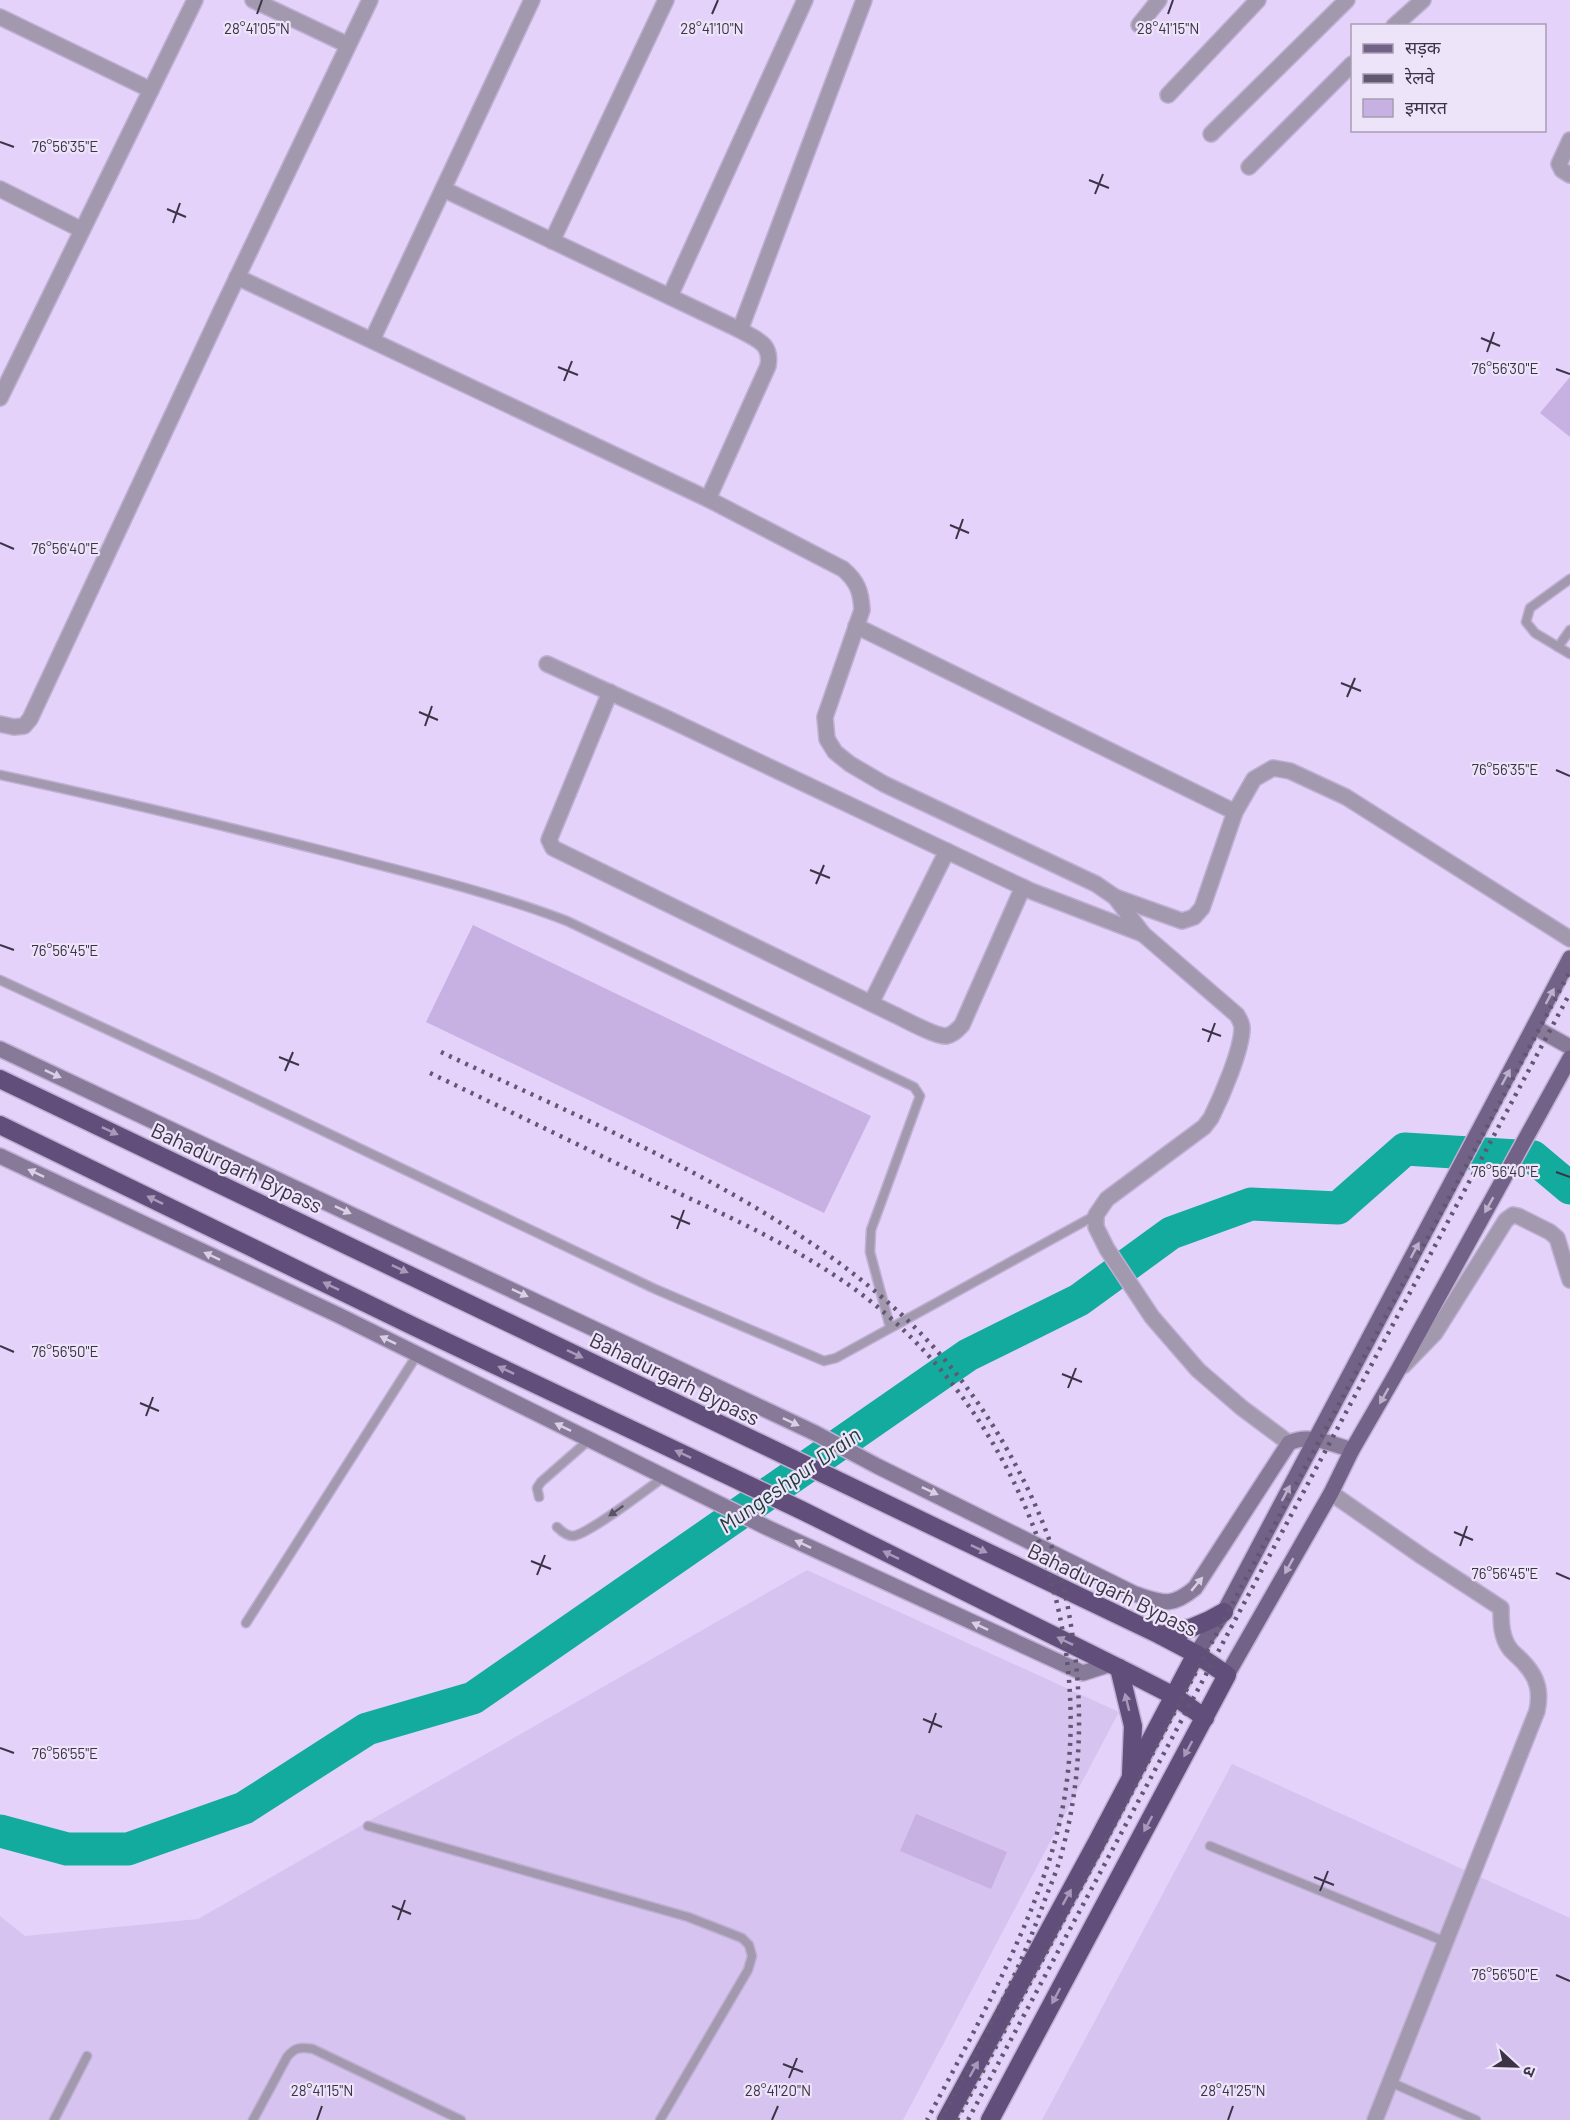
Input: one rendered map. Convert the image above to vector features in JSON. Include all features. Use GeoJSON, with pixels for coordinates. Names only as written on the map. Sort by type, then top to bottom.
{"type":"FeatureCollection","features":[{"type":"Feature","properties":{"kind":"highway","name":"Bahadurgarh Bypass"},"geometry":{"type":"LineString","coordinates":[[0,1079],[1160,1635],[1196,1654],[1227,1675]]}},
{"type":"Feature","properties":{"kind":"highway"},"geometry":{"type":"LineString","coordinates":[[0,1125],[405,1322],[801,1510],[1174,1696],[1205,1718]]}},
{"type":"Feature","properties":{"kind":"highway"},"geometry":{"type":"LineString","coordinates":[[1160,1635],[1179,1633],[1199,1626],[1224,1612]]}},
{"type":"Feature","properties":{"kind":"highway"},"geometry":{"type":"LineString","coordinates":[[946,2120],[1131,1779],[1196,1654]]}},
{"type":"Feature","properties":{"kind":"highway"},"geometry":{"type":"LineString","coordinates":[[1115,1666],[1133,1726],[1131,1779]]}},
{"type":"Feature","properties":{"kind":"highway"},"geometry":{"type":"LineString","coordinates":[[990,2120],[1227,1675]]}},
{"type":"Feature","properties":{"kind":"main road"},"geometry":{"type":"LineString","coordinates":[[1196,1654],[1224,1612],[1570,958]]}},
{"type":"Feature","properties":{"kind":"main road"},"geometry":{"type":"LineString","coordinates":[[1227,1675],[1331,1493],[1352,1450],[1569,1056],[1532,1030]]}},
{"type":"Feature","properties":{"kind":"main road"},"geometry":{"type":"LineString","coordinates":[[0,1049],[815,1433],[1135,1594],[1163,1603],[1183,1598],[1195,1588],[1211,1567],[1289,1443],[1304,1438],[1315,1439],[1352,1450]]}},
{"type":"Feature","properties":{"kind":"main road"},"geometry":{"type":"LineString","coordinates":[[0,1156],[417,1355],[768,1528],[1083,1673],[1115,1666]]}},
{"type":"Feature","properties":{"kind":"street"},"geometry":{"type":"LineString","coordinates":[[0,398],[195,0]]}},
{"type":"Feature","properties":{"kind":"street"},"geometry":{"type":"LineString","coordinates":[[253,0],[348,45]]}},
{"type":"Feature","properties":{"kind":"street"},"geometry":{"type":"LineString","coordinates":[[0,724],[14,728],[24,726],[30,719],[237,276],[370,0]]}},
{"type":"Feature","properties":{"kind":"street"},"geometry":{"type":"LineString","coordinates":[[372,340],[532,0]]}},
{"type":"Feature","properties":{"kind":"street"},"geometry":{"type":"LineString","coordinates":[[552,240],[666,0]]}},
{"type":"Feature","properties":{"kind":"street"},"geometry":{"type":"LineString","coordinates":[[670,296],[805,0]]}},
{"type":"Feature","properties":{"kind":"street"},"geometry":{"type":"LineString","coordinates":[[740,330],[864,0]]}},
{"type":"Feature","properties":{"kind":"street"},"geometry":{"type":"LineString","coordinates":[[1139,25],[1159,0]]}},
{"type":"Feature","properties":{"kind":"street"},"geometry":{"type":"LineString","coordinates":[[1168,95],[1258,0]]}},
{"type":"Feature","properties":{"kind":"street"},"geometry":{"type":"LineString","coordinates":[[1211,134],[1347,0]]}},
{"type":"Feature","properties":{"kind":"street"},"geometry":{"type":"LineString","coordinates":[[1396,24],[1423,0]]}},
{"type":"Feature","properties":{"kind":"street"},"geometry":{"type":"LineString","coordinates":[[0,17],[151,90]]}},
{"type":"Feature","properties":{"kind":"street"},"geometry":{"type":"LineString","coordinates":[[1249,167],[1351,66]]}},
{"type":"Feature","properties":{"kind":"street"},"geometry":{"type":"LineString","coordinates":[[1570,140],[1559,164],[1562,170],[1570,175]]}},
{"type":"Feature","properties":{"kind":"street"},"geometry":{"type":"LineString","coordinates":[[0,189],[82,230]]}},
{"type":"Feature","properties":{"kind":"street"},"geometry":{"type":"LineString","coordinates":[[443,189],[670,296],[740,330],[763,344],[768,350],[768,366],[708,499]]}},
{"type":"Feature","properties":{"kind":"street"},"geometry":{"type":"LineString","coordinates":[[237,276],[708,499],[843,568],[861,591],[862,609],[825,717],[827,739],[835,752],[850,764],[884,784],[1096,884],[1115,897],[1182,921],[1194,917],[1202,908],[1235,812],[1254,779],[1273,768],[1290,771],[1346,797],[1570,939]]}},
{"type":"Feature","properties":{"kind":"street"},"geometry":{"type":"LineString","coordinates":[[856,626],[1235,812]]}},
{"type":"Feature","properties":{"kind":"street"},"geometry":{"type":"LineString","coordinates":[[547,664],[1023,887],[1143,934]]}},
{"type":"Feature","properties":{"kind":"street"},"geometry":{"type":"LineString","coordinates":[[610,692],[549,840],[553,848],[871,1003],[939,1035],[948,1036],[955,1033],[962,1025],[1023,887]]}},
{"type":"Feature","properties":{"kind":"street"},"geometry":{"type":"LineString","coordinates":[[871,1003],[947,851]]}},
{"type":"Feature","properties":{"kind":"street"},"geometry":{"type":"LineString","coordinates":[[1115,897],[1143,934],[1237,1015],[1242,1026],[1239,1044],[1216,1107],[1204,1127],[1107,1199],[1096,1215],[1096,1227],[1107,1249],[1152,1317],[1198,1370],[1242,1408],[1289,1443]]}},
{"type":"Feature","properties":{"kind":"street"},"geometry":{"type":"LineString","coordinates":[[1397,1372],[1435,1333],[1506,1220],[1513,1215],[1550,1232],[1557,1238],[1570,1280]]}},
{"type":"Feature","properties":{"kind":"street"},"geometry":{"type":"LineString","coordinates":[[1331,1493],[1501,1608],[1501,1628],[1509,1649],[1527,1665],[1541,1694],[1537,1711],[1374,2120]]}},
{"type":"Feature","properties":{"kind":"lane"},"geometry":{"type":"LineString","coordinates":[[1570,579],[1530,608],[1526,622],[1529,628],[1570,654]]}},
{"type":"Feature","properties":{"kind":"lane"},"geometry":{"type":"LineString","coordinates":[[1558,647],[1570,630]]}},
{"type":"Feature","properties":{"kind":"lane"},"geometry":{"type":"LineString","coordinates":[[0,775],[295,844],[476,890],[521,904],[567,921],[914,1087],[920,1096],[871,1230],[870,1252],[890,1327]]}},
{"type":"Feature","properties":{"kind":"lane"},"geometry":{"type":"LineString","coordinates":[[0,980],[655,1288],[816,1358],[829,1361],[1096,1215]]}},
{"type":"Feature","properties":{"kind":"lane"},"geometry":{"type":"LineString","coordinates":[[246,1623],[417,1355]]}},
{"type":"Feature","properties":{"kind":"lane"},"geometry":{"type":"LineString","coordinates":[[539,1497],[537,1488],[541,1482],[590,1440]]}},
{"type":"Feature","properties":{"kind":"lane"},"geometry":{"type":"LineString","coordinates":[[557,1527],[563,1533],[572,1536],[588,1530],[664,1477]]}},
{"type":"Feature","properties":{"kind":"lane"},"geometry":{"type":"LineString","coordinates":[[369,1826],[688,1917],[742,1938],[749,1945],[752,1956],[748,1970],[660,2120]]}},
{"type":"Feature","properties":{"kind":"lane"},"geometry":{"type":"LineString","coordinates":[[1210,1846],[1446,1942]]}},
{"type":"Feature","properties":{"kind":"lane"},"geometry":{"type":"LineString","coordinates":[[253,2120],[287,2057],[293,2050],[302,2047],[313,2049],[461,2120]]}},
{"type":"Feature","properties":{"kind":"lane"},"geometry":{"type":"LineString","coordinates":[[54,2120],[87,2056]]}},
{"type":"Feature","properties":{"kind":"lane"},"geometry":{"type":"LineString","coordinates":[[1390,2082],[1476,2120]]}},
{"type":"Feature","properties":{"kind":"shaded area"},"geometry":{"type":"Polygon","coordinates":[[[807,1570],[1119,1712],[903,2120],[0,2120],[0,1916],[25,1936],[198,1919],[807,1570]]]}},
{"type":"Feature","properties":{"kind":"shaded area"},"geometry":{"type":"Polygon","coordinates":[[[1232,1764],[1570,1918],[1570,2120],[1042,2120],[1232,1764]]]}},
{"type":"Feature","properties":{"kind":"building"},"geometry":{"type":"Polygon","coordinates":[[[1570,377],[1570,437],[1540,413],[1570,377]]]}},
{"type":"Feature","properties":{"kind":"building"},"geometry":{"type":"Polygon","coordinates":[[[473,925],[871,1116],[824,1213],[426,1022],[473,925]]]}},
{"type":"Feature","properties":{"kind":"building"},"geometry":{"type":"Polygon","coordinates":[[[916,1814],[1007,1852],[991,1889],[900,1851],[916,1814]]]}},
{"type":"Feature","properties":{"kind":"waterway","name":"Mungeshpur Drain"},"geometry":{"type":"LineString","coordinates":[[0,1831],[67,1849],[128,1849],[244,1808],[367,1729],[473,1698],[968,1355],[1079,1300],[1171,1233],[1251,1204],[1338,1208],[1405,1149],[1533,1157],[1570,1188]]}},
{"type":"Feature","properties":{"kind":"waterway","name":"Mungeshpur Drain"},"geometry":{"type":"LineString","coordinates":[[1569,1187],[1570,1182]]}},
{"type":"Feature","properties":{"kind":"railway"},"geometry":{"type":"LineString","coordinates":[[957,2120],[1570,971]]}},
{"type":"Feature","properties":{"kind":"railway"},"geometry":{"type":"LineString","coordinates":[[968,2120],[1570,993]]}},
{"type":"Feature","properties":{"kind":"railway"},"geometry":{"type":"LineString","coordinates":[[441,1052],[676,1164],[790,1229],[843,1266],[892,1306],[944,1359],[989,1419],[1032,1497],[1059,1570],[1073,1638],[1079,1698],[1075,1788],[1070,1818],[1055,1875],[1022,1958],[997,2013],[941,2120]]}},
{"type":"Feature","properties":{"kind":"railway"},"geometry":{"type":"LineString","coordinates":[[430,1073],[755,1230],[824,1268],[908,1334],[961,1395],[1005,1464],[1038,1539],[1060,1618],[1070,1699],[1067,1779],[1050,1858],[1038,1892],[994,1992],[927,2120]]}}]}
